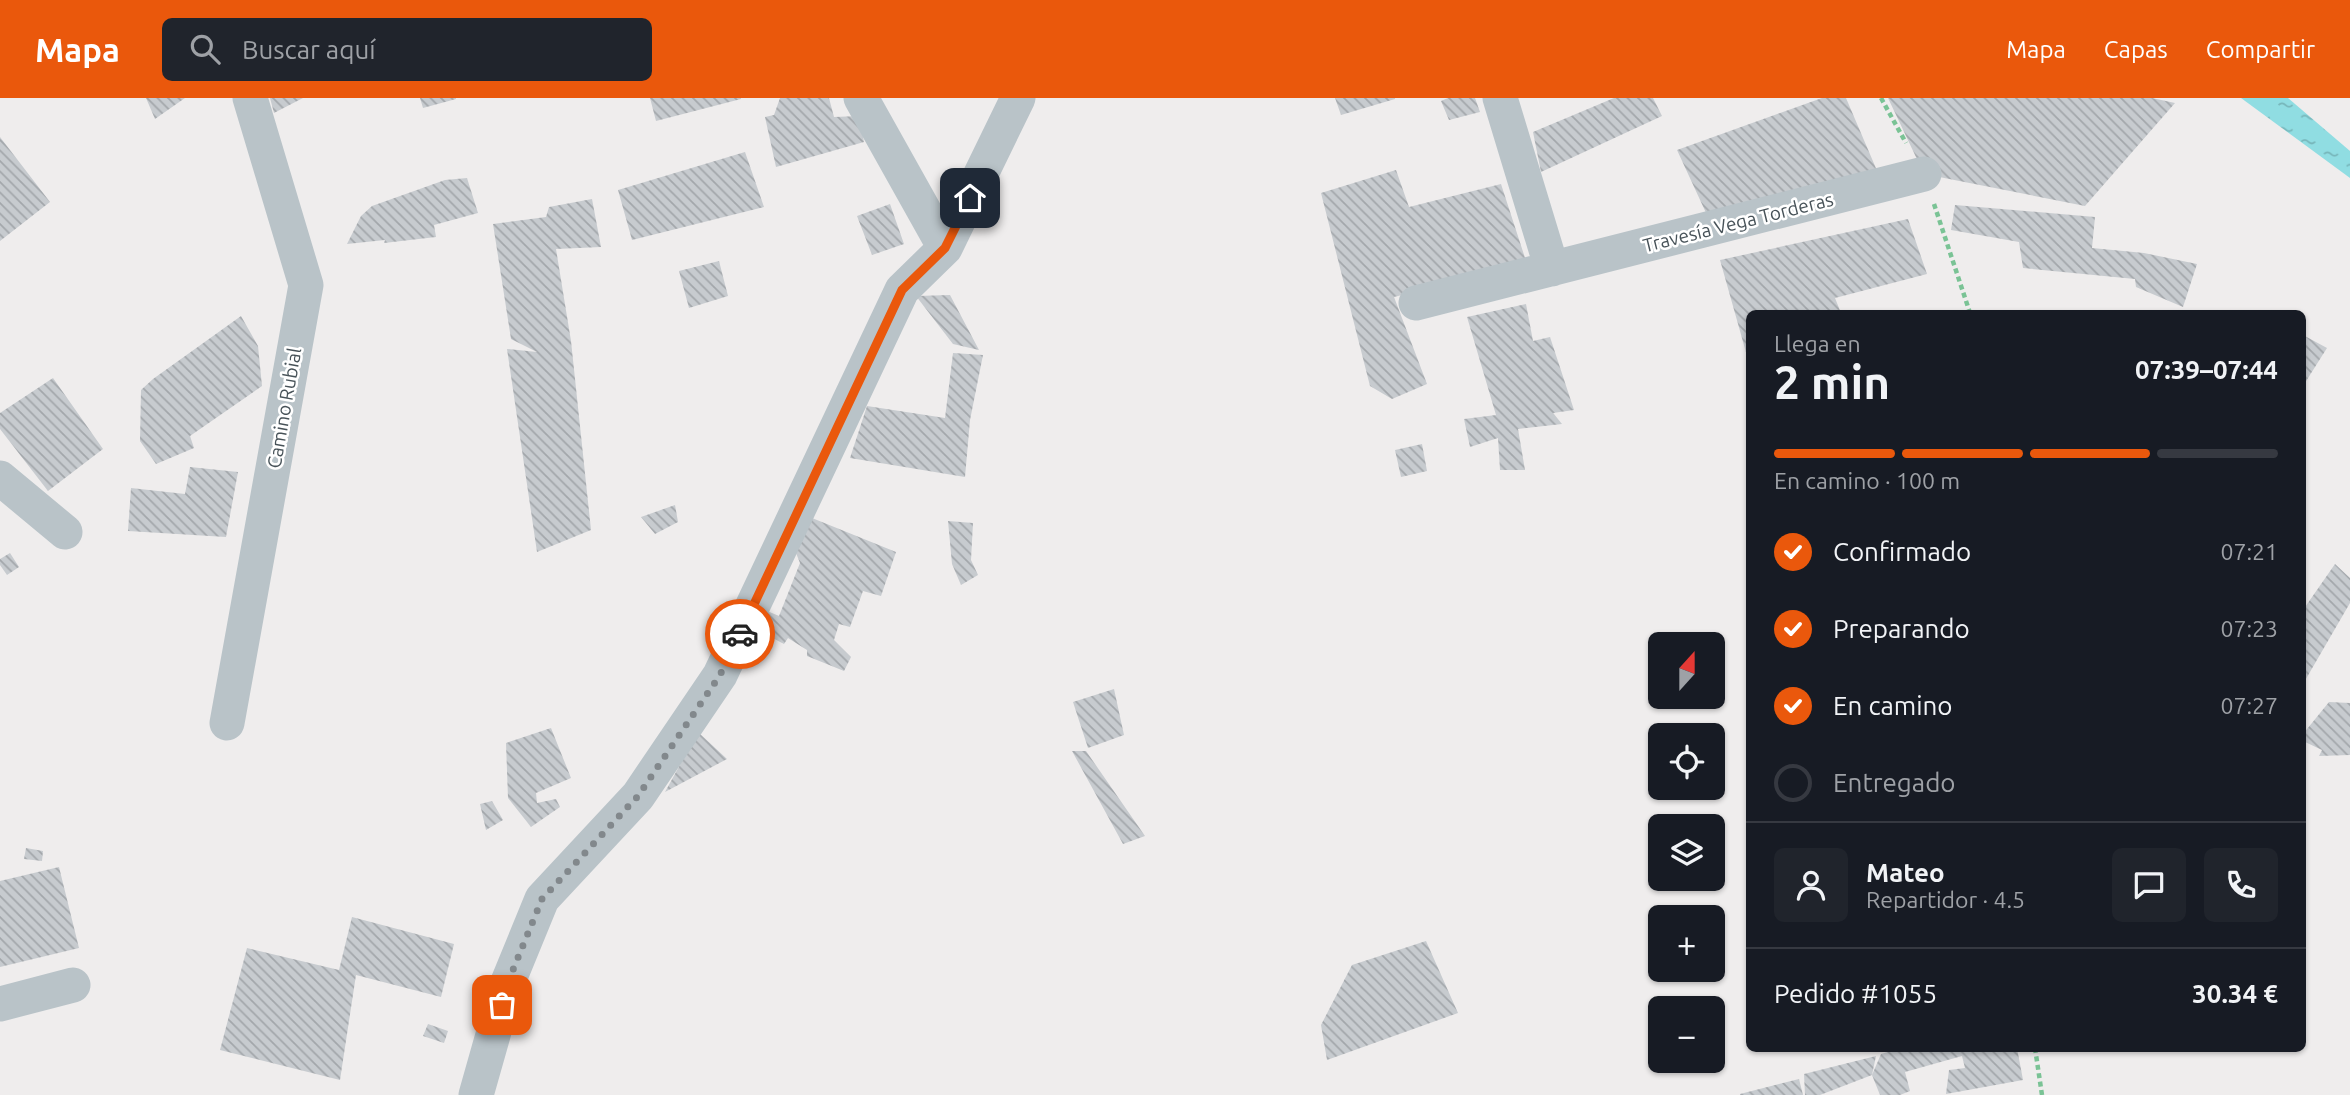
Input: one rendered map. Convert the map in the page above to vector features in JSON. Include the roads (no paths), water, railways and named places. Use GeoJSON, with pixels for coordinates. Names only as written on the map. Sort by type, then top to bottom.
{"type":"FeatureCollection","features":[{"type":"Feature","properties":{"kind":"street","name":"Camino Rubial"},"geometry":{"type":"LineString","coordinates":[[227,723],[306,285],[250,98]]}},
{"type":"Feature","properties":{"kind":"street"},"geometry":{"type":"LineString","coordinates":[[861,98],[945,248]]}},
{"type":"Feature","properties":{"kind":"street"},"geometry":{"type":"LineString","coordinates":[[476,1095],[508,982],[542,899],[638,796],[720,675],[902,290],[945,248],[1018,98]]}},
{"type":"Feature","properties":{"kind":"street"},"geometry":{"type":"LineString","coordinates":[[1500,98],[1552,269]]}},
{"type":"Feature","properties":{"kind":"street","name":"Travesía Vega Torderas"},"geometry":{"type":"LineString","coordinates":[[1416,303],[1924,174]]}},
{"type":"Feature","properties":{"kind":"street"},"geometry":{"type":"LineString","coordinates":[[0,478],[65,532]]}},
{"type":"Feature","properties":{"kind":"street"},"geometry":{"type":"LineString","coordinates":[[0,1004],[73,985]]}},
{"type":"Feature","properties":{"kind":"water"},"geometry":{"type":"Polygon","coordinates":[[[2241,98],[2288,98],[2350,151],[2350,178],[2241,98]]]}}]}
